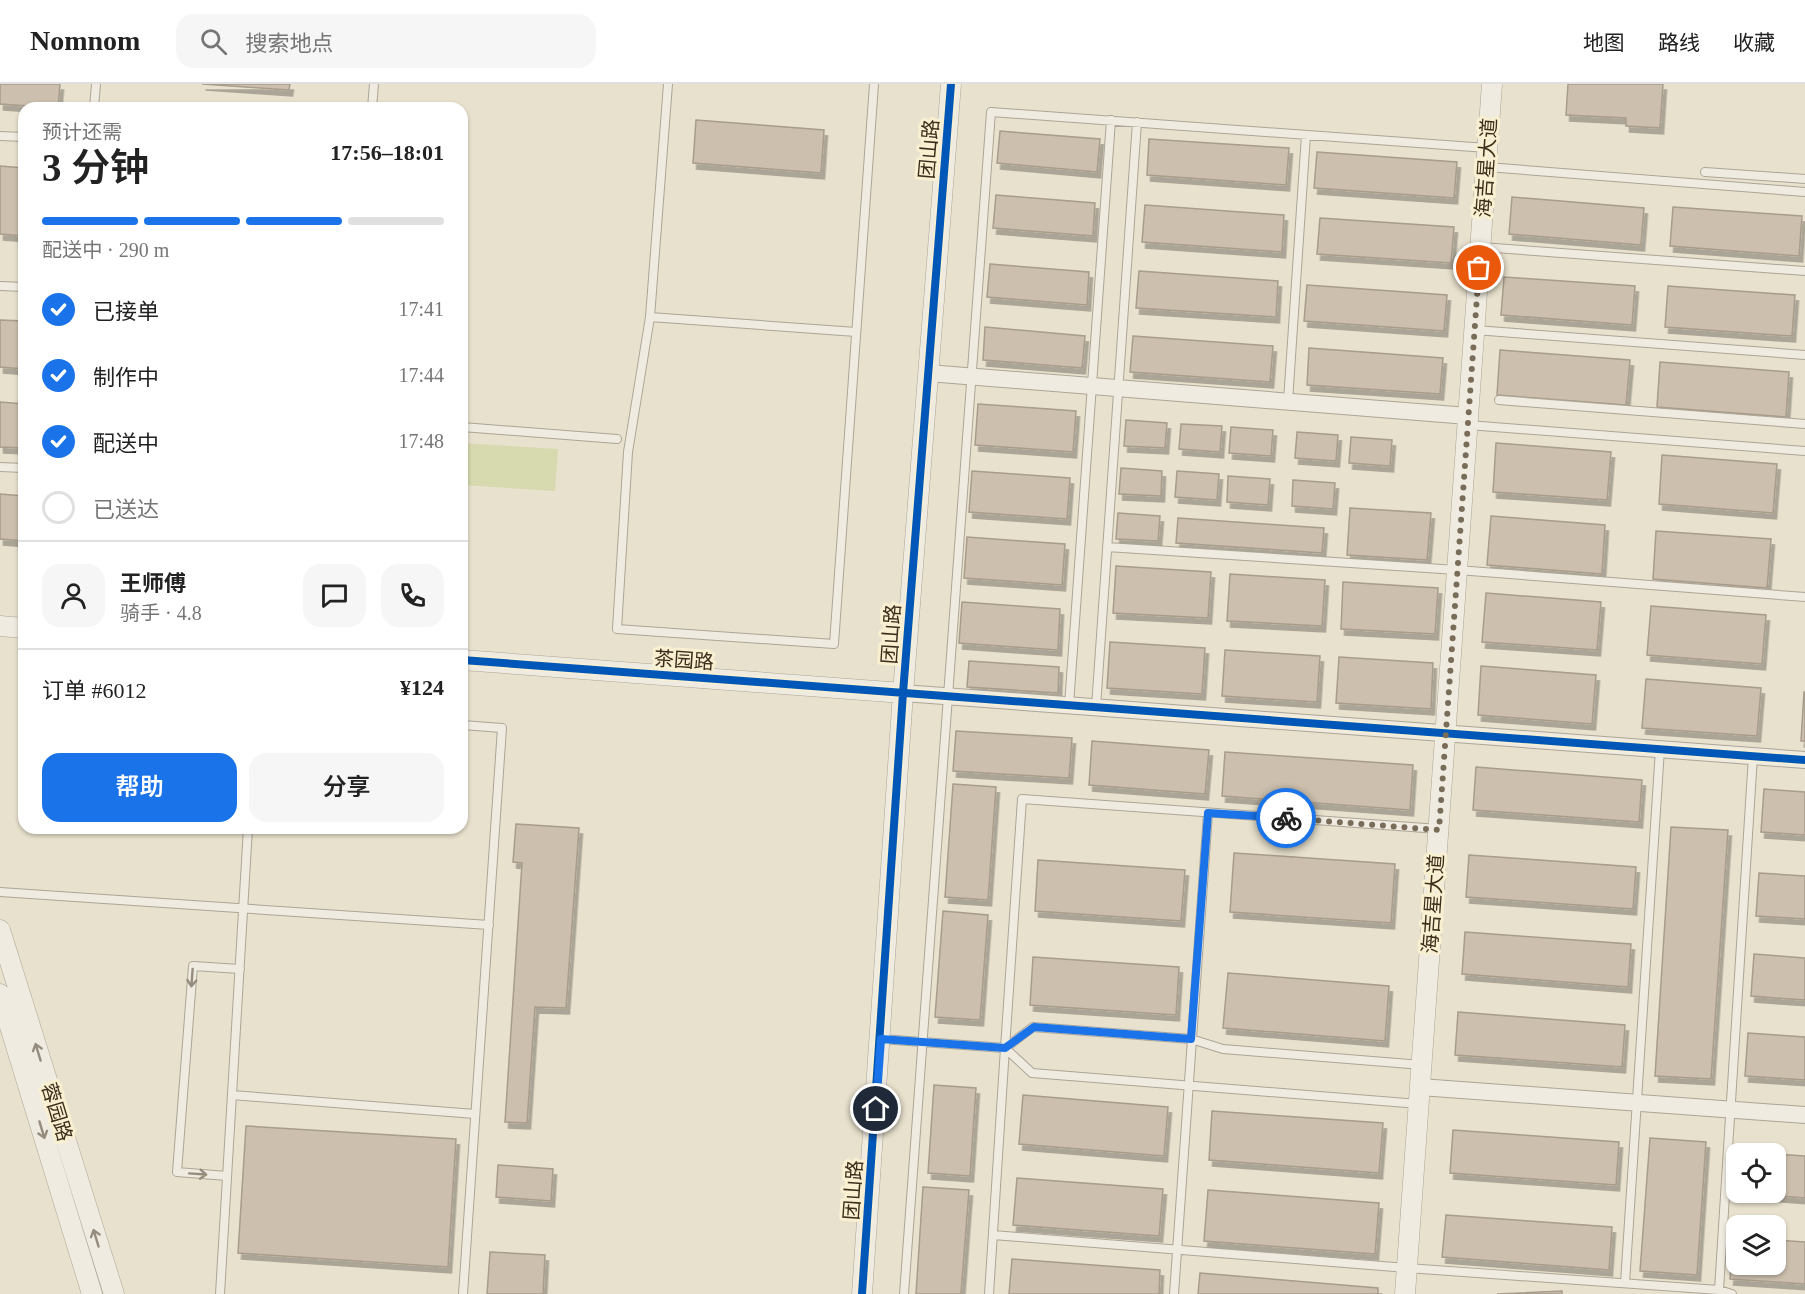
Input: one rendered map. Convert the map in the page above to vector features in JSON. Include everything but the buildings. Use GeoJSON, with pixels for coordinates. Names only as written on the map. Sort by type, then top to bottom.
{"type":"FeatureCollection","features":[{"type":"Feature","properties":{"kind":"street","name":"团山路"},"geometry":{"type":"LineString","coordinates":[[862,1294],[903,693],[951,84]]}},
{"type":"Feature","properties":{"kind":"street","name":"海吉星大道"},"geometry":{"type":"LineString","coordinates":[[1405,1294],[1492,84]]}},
{"type":"Feature","properties":{"kind":"street"},"geometry":{"type":"LineString","coordinates":[[928,373],[1288,401],[1468,420]]}},
{"type":"Feature","properties":{"kind":"street"},"geometry":{"type":"LineString","coordinates":[[0,626],[18,628]]}},
{"type":"Feature","properties":{"kind":"street","name":"茶园路"},"geometry":{"type":"LineString","coordinates":[[468,660],[903,693]]}},
{"type":"Feature","properties":{"kind":"street"},"geometry":{"type":"LineString","coordinates":[[903,693],[1805,760]]}},
{"type":"Feature","properties":{"kind":"street","name":"蓉园路"},"geometry":{"type":"LineString","coordinates":[[0,930],[114,1294]]}},
{"type":"Feature","properties":{"kind":"street","name":"蓉园路"},"geometry":{"type":"LineString","coordinates":[[0,994],[92,1294]]}},
{"type":"Feature","properties":{"kind":"street"},"geometry":{"type":"LineString","coordinates":[[1420,1096],[1637,1103],[1805,1115]]}},
{"type":"Feature","properties":{"kind":"lane"},"geometry":{"type":"LineString","coordinates":[[94,102],[96,84]]}},
{"type":"Feature","properties":{"kind":"lane"},"geometry":{"type":"LineString","coordinates":[[372,102],[374,84]]}},
{"type":"Feature","properties":{"kind":"lane"},"geometry":{"type":"LineString","coordinates":[[668,84],[650,317],[628,452],[617,629],[834,644],[874,84]]}},
{"type":"Feature","properties":{"kind":"lane"},"geometry":{"type":"LineString","coordinates":[[904,1294],[991,112],[1306,135],[1487,158],[1805,192]]}},
{"type":"Feature","properties":{"kind":"lane"},"geometry":{"type":"LineString","coordinates":[[1070,705],[1111,120]]}},
{"type":"Feature","properties":{"kind":"lane"},"geometry":{"type":"LineString","coordinates":[[1096,707],[1137,122]]}},
{"type":"Feature","properties":{"kind":"lane"},"geometry":{"type":"LineString","coordinates":[[1288,401],[1306,135]]}},
{"type":"Feature","properties":{"kind":"lane"},"geometry":{"type":"LineString","coordinates":[[0,136],[18,137]]}},
{"type":"Feature","properties":{"kind":"lane"},"geometry":{"type":"LineString","coordinates":[[1705,172],[1805,179]]}},
{"type":"Feature","properties":{"kind":"lane"},"geometry":{"type":"LineString","coordinates":[[1481,247],[1805,271]]}},
{"type":"Feature","properties":{"kind":"lane"},"geometry":{"type":"LineString","coordinates":[[0,285],[18,286]]}},
{"type":"Feature","properties":{"kind":"lane"},"geometry":{"type":"LineString","coordinates":[[650,317],[856,332]]}},
{"type":"Feature","properties":{"kind":"lane"},"geometry":{"type":"LineString","coordinates":[[1475,330],[1805,355]]}},
{"type":"Feature","properties":{"kind":"lane"},"geometry":{"type":"LineString","coordinates":[[1499,400],[1805,424]]}},
{"type":"Feature","properties":{"kind":"lane"},"geometry":{"type":"LineString","coordinates":[[1468,420],[1805,451]]}},
{"type":"Feature","properties":{"kind":"lane"},"geometry":{"type":"LineString","coordinates":[[468,427],[617,438]]}},
{"type":"Feature","properties":{"kind":"lane"},"geometry":{"type":"LineString","coordinates":[[0,466],[18,468]]}},
{"type":"Feature","properties":{"kind":"lane"},"geometry":{"type":"LineString","coordinates":[[1107,547],[1457,570],[1805,597]]}},
{"type":"Feature","properties":{"kind":"lane"},"geometry":{"type":"LineString","coordinates":[[463,1294],[502,728],[468,725]]}},
{"type":"Feature","properties":{"kind":"lane"},"geometry":{"type":"LineString","coordinates":[[1624,1283],[1660,749]]}},
{"type":"Feature","properties":{"kind":"lane"},"geometry":{"type":"LineString","coordinates":[[1719,1290],[1753,756]]}},
{"type":"Feature","properties":{"kind":"lane"},"geometry":{"type":"LineString","coordinates":[[989,1294],[1022,799],[1439,830]]}},
{"type":"Feature","properties":{"kind":"lane"},"geometry":{"type":"LineString","coordinates":[[1174,1294],[1208,813]]}},
{"type":"Feature","properties":{"kind":"lane"},"geometry":{"type":"LineString","coordinates":[[220,1294],[248,834]]}},
{"type":"Feature","properties":{"kind":"lane"},"geometry":{"type":"LineString","coordinates":[[0,892],[489,925]]}},
{"type":"Feature","properties":{"kind":"lane"},"geometry":{"type":"LineString","coordinates":[[227,1176],[177,1172],[193,966],[240,969]]}},
{"type":"Feature","properties":{"kind":"lane"},"geometry":{"type":"LineString","coordinates":[[1005,1048],[1034,1027],[1191,1039],[1224,1049],[1422,1065]]}},
{"type":"Feature","properties":{"kind":"lane"},"geometry":{"type":"LineString","coordinates":[[881,1039],[1005,1048],[1032,1073],[1188,1086],[1420,1096]]}},
{"type":"Feature","properties":{"kind":"lane"},"geometry":{"type":"LineString","coordinates":[[232,1095],[476,1114]]}},
{"type":"Feature","properties":{"kind":"lane"},"geometry":{"type":"LineString","coordinates":[[993,1235],[1719,1290],[1732,1294]]}},
{"type":"Feature","properties":{"kind":"green space"},"geometry":{"type":"Polygon","coordinates":[[[468,443],[558,449],[555,491],[468,485],[468,443]]]}},
{"type":"Feature","properties":{"kind":"cycle path"},"geometry":{"type":"LineString","coordinates":[[862,1294],[903,693],[951,84]]}},
{"type":"Feature","properties":{"kind":"cycle path"},"geometry":{"type":"LineString","coordinates":[[468,660],[1805,760]]}},
{"type":"Feature","properties":{"kind":"way so far"},"geometry":{"type":"LineString","coordinates":[[1286,818],[1439,830],[1479,268]]}},
{"type":"Feature","properties":{"kind":"route"},"geometry":{"type":"LineString","coordinates":[[876,1109],[881,1039],[1005,1048],[1034,1027],[1191,1039],[1208,813],[1286,818]]}}]}
